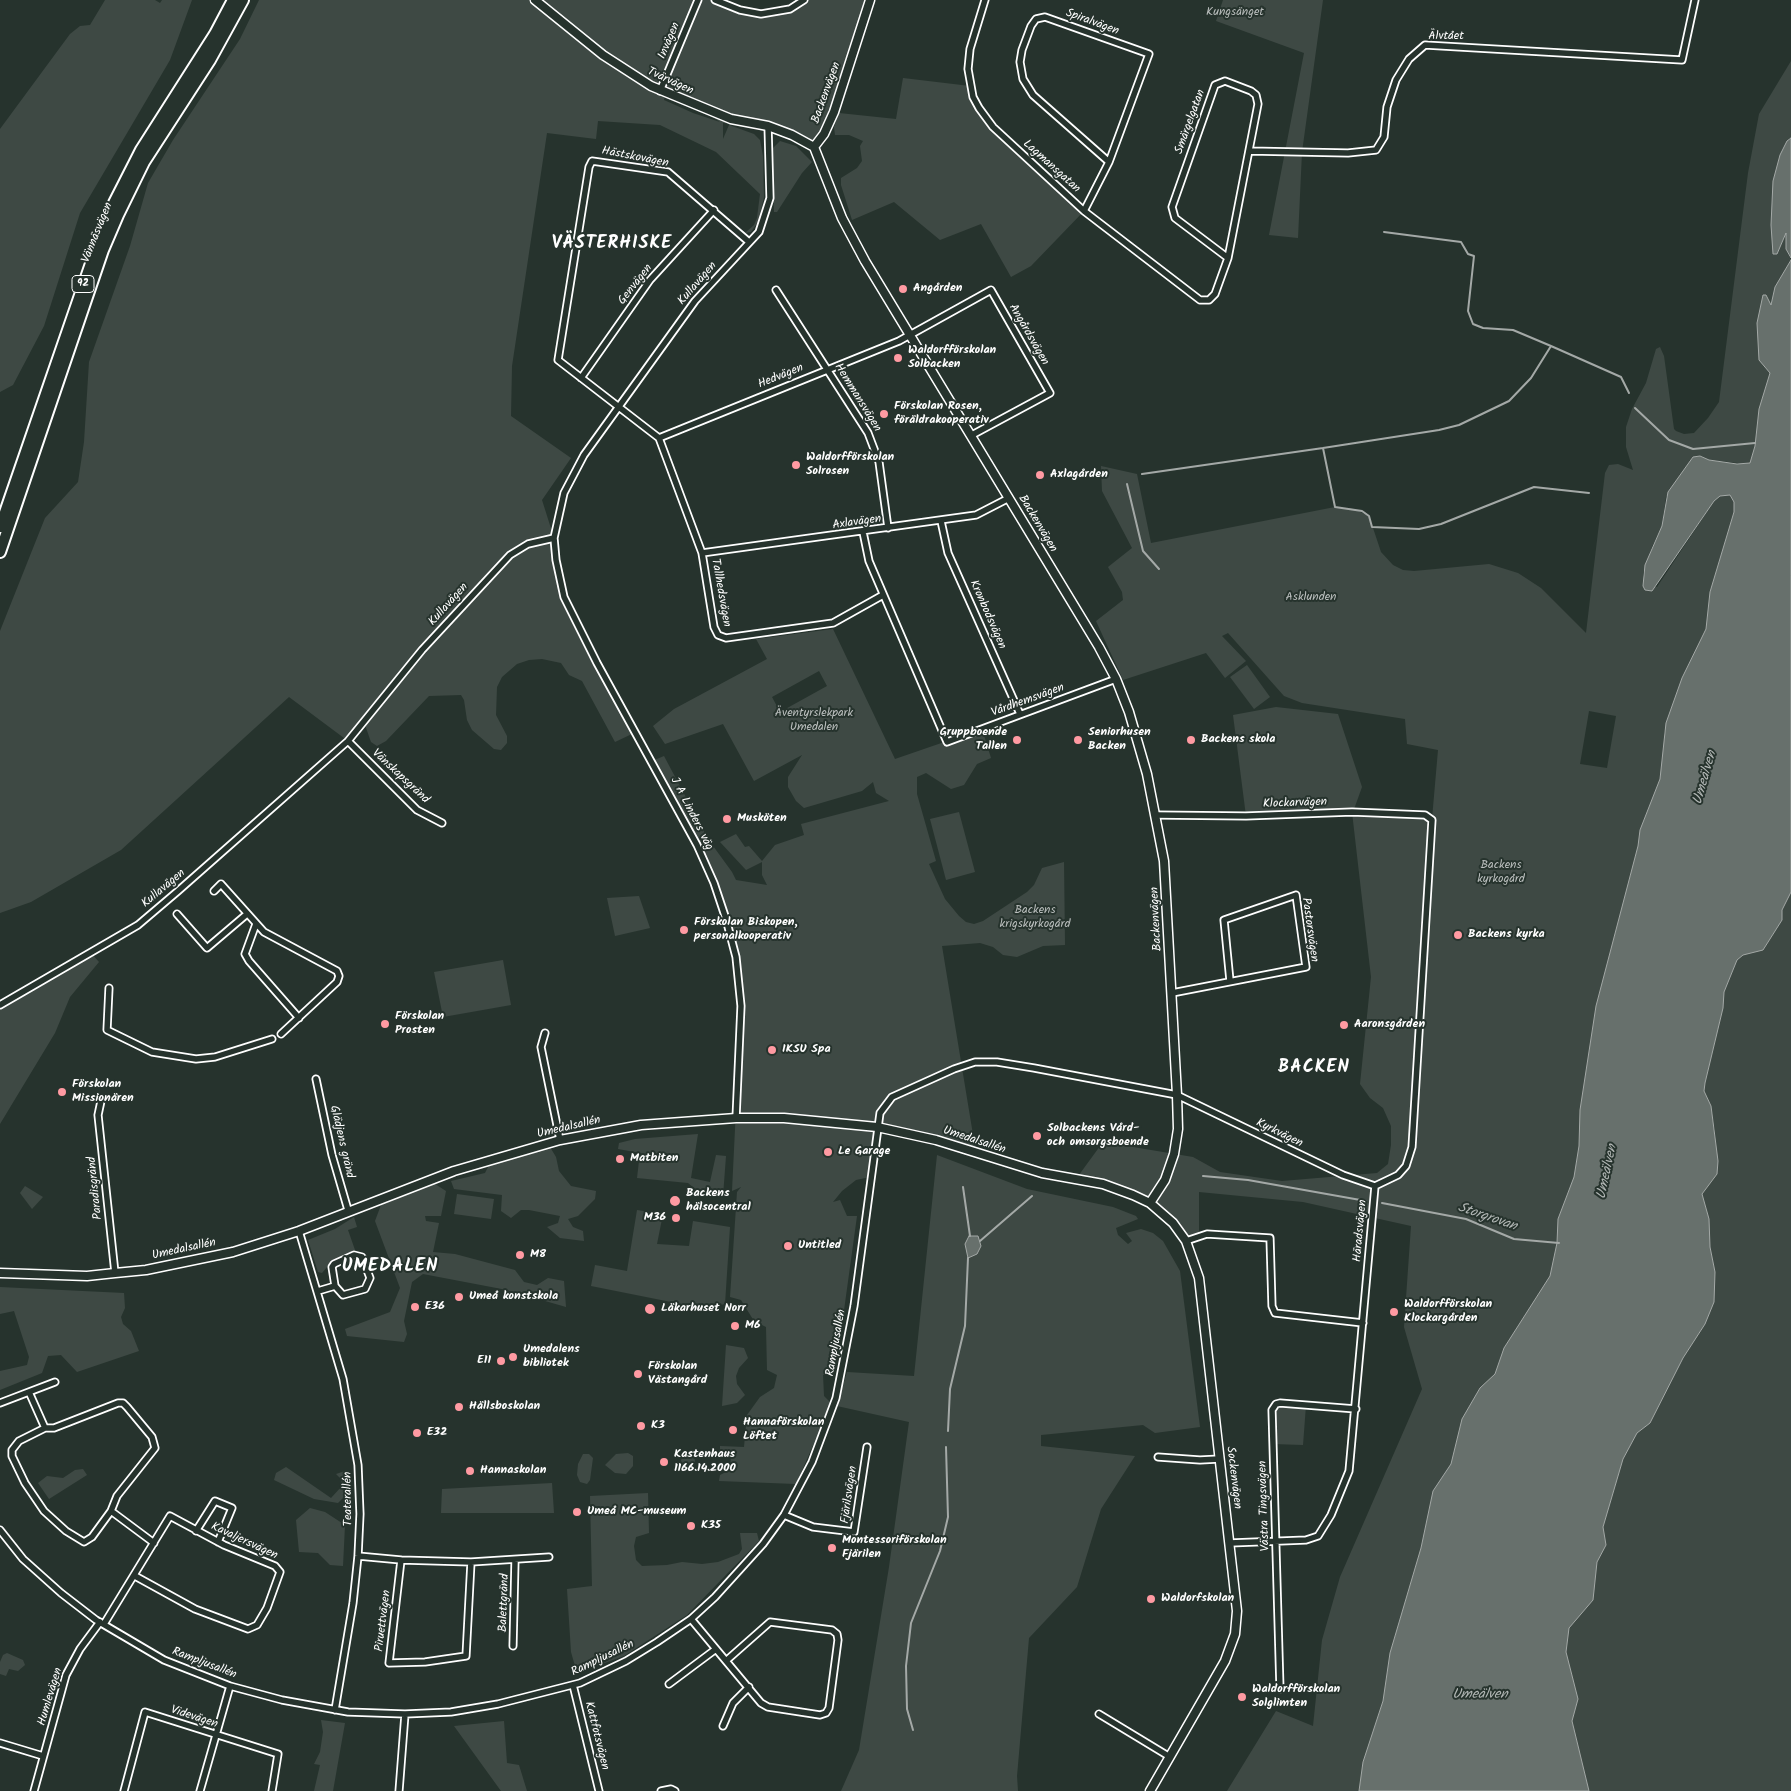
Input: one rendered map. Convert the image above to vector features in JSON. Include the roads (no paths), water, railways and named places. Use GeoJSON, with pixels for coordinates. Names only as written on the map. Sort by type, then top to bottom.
{"type":"FeatureCollection","features":[{"type":"Feature","properties":{"kind":"highway","name":"Vännäsvägen"},"geometry":{"type":"LineString","coordinates":[[0,527],[97,246],[114,203],[141,150],[215,34],[233,0]]}},
{"type":"Feature","properties":{"kind":"highway","name":"Vännäsvägen"},"geometry":{"type":"LineString","coordinates":[[0,552],[97,267],[118,214],[144,162],[210,60],[242,0]]}},
{"type":"Feature","properties":{"kind":"street","name":"Tvärvägen"},"geometry":{"type":"LineString","coordinates":[[535,0],[633,77],[660,91],[731,119],[768,126],[792,135],[814,147]]}},
{"type":"Feature","properties":{"kind":"street","name":"Invägen"},"geometry":{"type":"LineString","coordinates":[[660,91],[698,0]]}},
{"type":"Feature","properties":{"kind":"street"},"geometry":{"type":"LineString","coordinates":[[715,0],[740,10],[761,14],[790,9],[804,0]]}},
{"type":"Feature","properties":{"kind":"street","name":"Backenvägen"},"geometry":{"type":"LineString","coordinates":[[870,0],[834,112],[824,134],[814,147],[842,218],[1116,679],[1139,746],[1156,815],[1164,861],[1178,1129],[1174,1154],[1165,1180],[1150,1203]]}},
{"type":"Feature","properties":{"kind":"street","name":"Lagmansgatan"},"geometry":{"type":"LineString","coordinates":[[985,0],[970,49],[968,69],[973,97],[993,127],[1084,210],[1196,298],[1205,301]]}},
{"type":"Feature","properties":{"kind":"street","name":"Älvtået"},"geometry":{"type":"LineString","coordinates":[[1250,151],[1348,153],[1376,150],[1384,137],[1387,107],[1396,80],[1416,51],[1424,45],[1682,60],[1695,0]]}},
{"type":"Feature","properties":{"kind":"street","name":"Spiralvägen"},"geometry":{"type":"LineString","coordinates":[[1084,210],[1109,162],[1149,54],[1045,17],[1036,19],[1031,26],[1022,50],[1020,62],[1023,79],[1033,96],[1109,162]]}},
{"type":"Feature","properties":{"kind":"street","name":"Smärgelgatan"},"geometry":{"type":"LineString","coordinates":[[1205,301],[1216,294],[1228,258],[1250,151],[1258,98],[1251,91],[1225,81],[1218,82],[1213,89],[1171,211],[1175,218],[1228,258]]}},
{"type":"Feature","properties":{"kind":"street","name":"Kullavägen"},"geometry":{"type":"LineString","coordinates":[[0,1005],[138,925],[348,741],[422,650],[498,566],[510,555],[528,544],[554,538],[558,511],[569,480],[584,455],[695,301],[759,232],[770,198],[768,126]]}},
{"type":"Feature","properties":{"kind":"street","name":"Hästskovägen"},"geometry":{"type":"LineString","coordinates":[[619,407],[560,363],[557,356],[590,163],[599,160],[668,172],[749,242]]}},
{"type":"Feature","properties":{"kind":"street","name":"Genvägen"},"geometry":{"type":"LineString","coordinates":[[581,378],[650,280],[714,210]]}},
{"type":"Feature","properties":{"kind":"street","name":"Hemmansvägen"},"geometry":{"type":"LineString","coordinates":[[776,290],[868,433],[877,452],[888,528]]}},
{"type":"Feature","properties":{"kind":"street","name":"Angårdsvägen"},"geometry":{"type":"LineString","coordinates":[[910,335],[991,290],[1050,393],[972,435]]}},
{"type":"Feature","properties":{"kind":"street","name":"Hedvägen"},"geometry":{"type":"LineString","coordinates":[[660,438],[910,335]]}},
{"type":"Feature","properties":{"kind":"street"},"geometry":{"type":"LineString","coordinates":[[619,407],[660,438]]}},
{"type":"Feature","properties":{"kind":"street","name":"Tallhedsvägen"},"geometry":{"type":"LineString","coordinates":[[660,438],[702,552],[714,627],[716,632],[722,637],[832,623],[883,595]]}},
{"type":"Feature","properties":{"kind":"street","name":"Axlavägen"},"geometry":{"type":"LineString","coordinates":[[702,552],[979,515],[1009,498]]}},
{"type":"Feature","properties":{"kind":"street","name":"Kronbodsvägen"},"geometry":{"type":"LineString","coordinates":[[941,521],[948,553],[1020,714]]}},
{"type":"Feature","properties":{"kind":"street"},"geometry":{"type":"LineString","coordinates":[[863,532],[867,556],[883,595]]}},
{"type":"Feature","properties":{"kind":"street","name":"J A Linders väg"},"geometry":{"type":"LineString","coordinates":[[554,538],[558,576],[568,606],[697,846],[714,883],[726,919],[736,956],[741,1006],[736,1118]]}},
{"type":"Feature","properties":{"kind":"street","name":"Vårdhemsvägen"},"geometry":{"type":"LineString","coordinates":[[883,595],[947,742],[1116,679]]}},
{"type":"Feature","properties":{"kind":"street","name":"Vänskapsgränd"},"geometry":{"type":"LineString","coordinates":[[348,741],[417,810],[442,823]]}},
{"type":"Feature","properties":{"kind":"street","name":"Klockarvägen"},"geometry":{"type":"LineString","coordinates":[[1156,815],[1246,816],[1352,812],[1425,815],[1432,820]]}},
{"type":"Feature","properties":{"kind":"street","name":"Häradsvägen"},"geometry":{"type":"LineString","coordinates":[[1230,1543],[1312,1539],[1322,1532],[1349,1472],[1375,1186],[1398,1175],[1406,1166],[1412,1147],[1432,820]]}},
{"type":"Feature","properties":{"kind":"street"},"geometry":{"type":"LineString","coordinates":[[214,891],[221,884],[256,924],[273,938],[338,971],[340,976],[337,982],[281,1034]]}},
{"type":"Feature","properties":{"kind":"street","name":"Pastorsvägen"},"geometry":{"type":"LineString","coordinates":[[1172,993],[1306,967],[1296,895],[1224,920],[1230,981]]}},
{"type":"Feature","properties":{"kind":"street"},"geometry":{"type":"LineString","coordinates":[[177,914],[207,948],[248,914]]}},
{"type":"Feature","properties":{"kind":"street"},"geometry":{"type":"LineString","coordinates":[[256,924],[245,954],[299,1018]]}},
{"type":"Feature","properties":{"kind":"street"},"geometry":{"type":"LineString","coordinates":[[109,988],[107,1030],[152,1052],[196,1059],[215,1057],[272,1039]]}},
{"type":"Feature","properties":{"kind":"street"},"geometry":{"type":"LineString","coordinates":[[545,1033],[541,1047],[560,1140]]}},
{"type":"Feature","properties":{"kind":"street"},"geometry":{"type":"LineString","coordinates":[[877,1127],[880,1113],[892,1098],[952,1070],[975,1062],[997,1062],[1034,1068],[1177,1095]]}},
{"type":"Feature","properties":{"kind":"street","name":"Glädjens gränd"},"geometry":{"type":"LineString","coordinates":[[316,1079],[332,1155],[348,1210]]}},
{"type":"Feature","properties":{"kind":"street","name":"Kyrkvägen"},"geometry":{"type":"LineString","coordinates":[[1177,1095],[1343,1175],[1375,1186]]}},
{"type":"Feature","properties":{"kind":"street","name":"Paradisgränd"},"geometry":{"type":"LineString","coordinates":[[101,1101],[98,1115],[115,1273]]}},
{"type":"Feature","properties":{"kind":"street","name":"Umedalsallén"},"geometry":{"type":"LineString","coordinates":[[0,1273],[88,1276],[146,1270],[233,1252],[299,1231],[348,1210],[454,1171],[560,1140],[641,1125],[736,1118],[784,1118],[877,1127],[936,1140],[1042,1173],[1103,1184],[1150,1203]]}},
{"type":"Feature","properties":{"kind":"street","name":"Rampljusallén"},"geometry":{"type":"LineString","coordinates":[[0,1530],[36,1571],[61,1594],[102,1623],[164,1660],[230,1686],[282,1700],[335,1710],[405,1714],[451,1712],[498,1704],[573,1685],[626,1661],[691,1619],[739,1572],[784,1515],[812,1462],[839,1383],[854,1306],[877,1127]]}},
{"type":"Feature","properties":{"kind":"street","name":"Sockenvägen"},"geometry":{"type":"LineString","coordinates":[[1150,1203],[1173,1223],[1186,1241],[1199,1278],[1237,1611],[1235,1634],[1218,1676],[1150,1791]]}},
{"type":"Feature","properties":{"kind":"street","name":"Teaterallén"},"geometry":{"type":"LineString","coordinates":[[299,1231],[336,1349],[351,1412],[358,1465],[360,1514],[358,1556],[353,1603],[335,1710]]}},
{"type":"Feature","properties":{"kind":"street"},"geometry":{"type":"LineString","coordinates":[[1186,1241],[1199,1235],[1217,1234],[1270,1238],[1272,1306],[1275,1313],[1363,1323]]}},
{"type":"Feature","properties":{"kind":"street"},"geometry":{"type":"LineString","coordinates":[[354,1256],[362,1257],[370,1278],[365,1289],[343,1295],[334,1286],[332,1267],[334,1264],[354,1256]]}},
{"type":"Feature","properties":{"kind":"street"},"geometry":{"type":"LineString","coordinates":[[318,1291],[334,1286]]}},
{"type":"Feature","properties":{"kind":"street"},"geometry":{"type":"LineString","coordinates":[[0,1403],[55,1382]]}},
{"type":"Feature","properties":{"kind":"street"},"geometry":{"type":"LineString","coordinates":[[29,1392],[45,1428]]}},
{"type":"Feature","properties":{"kind":"street"},"geometry":{"type":"LineString","coordinates":[[123,1403],[152,1437],[155,1448],[118,1496],[111,1511],[92,1537],[84,1542],[66,1531],[44,1510],[25,1483],[12,1456],[12,1450],[19,1441],[45,1428],[54,1428],[123,1403]]}},
{"type":"Feature","properties":{"kind":"street","name":"Västra Tingsvägen"},"geometry":{"type":"LineString","coordinates":[[1280,1689],[1272,1414],[1274,1406],[1280,1403],[1356,1409]]}},
{"type":"Feature","properties":{"kind":"street","name":"Fjärilsvägen"},"geometry":{"type":"LineString","coordinates":[[784,1515],[813,1527],[854,1532],[867,1447]]}},
{"type":"Feature","properties":{"kind":"street"},"geometry":{"type":"LineString","coordinates":[[1158,1457],[1200,1460],[1219,1459]]}},
{"type":"Feature","properties":{"kind":"street","name":"Kavaljersvägen"},"geometry":{"type":"LineString","coordinates":[[196,1531],[215,1501],[232,1508],[218,1542]]}},
{"type":"Feature","properties":{"kind":"street"},"geometry":{"type":"LineString","coordinates":[[111,1511],[154,1543]]}},
{"type":"Feature","properties":{"kind":"street","name":"Kavaljersvägen"},"geometry":{"type":"LineString","coordinates":[[102,1623],[134,1576],[170,1516],[218,1542],[275,1566],[280,1572],[267,1608],[253,1628],[242,1629],[195,1609],[134,1576]]}},
{"type":"Feature","properties":{"kind":"street"},"geometry":{"type":"LineString","coordinates":[[358,1556],[401,1560],[471,1562],[516,1561],[549,1557]]}},
{"type":"Feature","properties":{"kind":"street","name":"Piruettvägen"},"geometry":{"type":"LineString","coordinates":[[401,1560],[389,1662],[425,1662],[466,1656],[471,1562]]}},
{"type":"Feature","properties":{"kind":"street","name":"Balettgränd"},"geometry":{"type":"LineString","coordinates":[[513,1646],[516,1561]]}},
{"type":"Feature","properties":{"kind":"street"},"geometry":{"type":"LineString","coordinates":[[691,1619],[768,1707],[820,1715],[826,1713],[838,1640],[837,1634],[832,1630],[770,1622],[727,1660]]}},
{"type":"Feature","properties":{"kind":"street","name":"Humlevägen"},"geometry":{"type":"LineString","coordinates":[[34,1791],[66,1675],[80,1648],[102,1623]]}},
{"type":"Feature","properties":{"kind":"street"},"geometry":{"type":"LineString","coordinates":[[669,1684],[716,1648]]}},
{"type":"Feature","properties":{"kind":"street","name":"Kattfotsvägen"},"geometry":{"type":"LineString","coordinates":[[573,1685],[599,1791]]}},
{"type":"Feature","properties":{"kind":"street"},"geometry":{"type":"LineString","coordinates":[[200,1791],[230,1686]]}},
{"type":"Feature","properties":{"kind":"street"},"geometry":{"type":"LineString","coordinates":[[723,1726],[733,1703],[749,1687]]}},
{"type":"Feature","properties":{"kind":"street","name":"Videvägen"},"geometry":{"type":"LineString","coordinates":[[124,1791],[145,1712],[216,1736],[278,1754],[272,1791]]}},
{"type":"Feature","properties":{"kind":"street"},"geometry":{"type":"LineString","coordinates":[[399,1791],[405,1714]]}},
{"type":"Feature","properties":{"kind":"street"},"geometry":{"type":"LineString","coordinates":[[1099,1714],[1170,1757]]}},
{"type":"Feature","properties":{"kind":"street"},"geometry":{"type":"LineString","coordinates":[[0,1743],[43,1756]]}},
{"type":"Feature","properties":{"kind":"street"},"geometry":{"type":"LineString","coordinates":[[662,1791],[676,1791]]}},
{"type":"Feature","properties":{"kind":"water"},"geometry":{"type":"Polygon","coordinates":[[[1791,138],[1791,258],[1786,249],[1786,233],[1777,254],[1773,254],[1771,225],[1773,181],[1780,155],[1787,141],[1791,138]]]}},
{"type":"Feature","properties":{"kind":"water","name":"Umeälven"},"geometry":{"type":"Polygon","coordinates":[[[1791,260],[1791,892],[1782,910],[1782,920],[1763,950],[1743,955],[1737,960],[1724,992],[1723,1008],[1705,1083],[1704,1091],[1711,1106],[1718,1161],[1717,1174],[1702,1194],[1709,1219],[1710,1247],[1715,1272],[1714,1302],[1705,1324],[1683,1358],[1650,1423],[1637,1433],[1623,1459],[1603,1527],[1606,1545],[1597,1562],[1593,1600],[1569,1628],[1566,1652],[1578,1699],[1572,1721],[1589,1791],[1359,1791],[1363,1762],[1383,1701],[1390,1653],[1421,1548],[1433,1491],[1451,1464],[1462,1419],[1480,1388],[1495,1374],[1504,1348],[1550,1276],[1557,1243],[1558,1219],[1574,1177],[1579,1146],[1580,1110],[1596,1006],[1638,846],[1640,830],[1660,779],[1666,723],[1682,678],[1706,629],[1710,592],[1734,512],[1734,502],[1730,495],[1720,496],[1714,501],[1652,591],[1645,590],[1643,586],[1645,565],[1662,526],[1668,492],[1693,457],[1700,456],[1709,460],[1737,464],[1750,463],[1755,446],[1759,409],[1770,373],[1759,360],[1757,323],[1763,295],[1766,295],[1771,305],[1775,287],[1791,260]]]}},
{"type":"Feature","properties":{"kind":"water"},"geometry":{"type":"Polygon","coordinates":[[[969,1236],[978,1236],[981,1246],[977,1254],[968,1258],[965,1244],[969,1236]]]}},
{"type":"Feature","properties":{"kind":"waterway"},"geometry":{"type":"LineString","coordinates":[[1384,232],[1461,242],[1468,254],[1474,256],[1468,311],[1473,324],[1483,328],[1513,330],[1551,346],[1621,377],[1629,393]]}},
{"type":"Feature","properties":{"kind":"waterway"},"geometry":{"type":"LineString","coordinates":[[1142,474],[1323,448],[1439,430],[1459,425],[1509,401],[1531,378],[1551,346]]}},
{"type":"Feature","properties":{"kind":"waterway"},"geometry":{"type":"LineString","coordinates":[[1635,408],[1669,440],[1693,449],[1755,443]]}},
{"type":"Feature","properties":{"kind":"waterway"},"geometry":{"type":"LineString","coordinates":[[1323,448],[1335,507],[1362,511],[1369,516],[1372,527],[1419,529],[1441,524],[1534,487],[1589,493]]}},
{"type":"Feature","properties":{"kind":"waterway"},"geometry":{"type":"LineString","coordinates":[[1127,484],[1143,551],[1159,569]]}},
{"type":"Feature","properties":{"kind":"waterway","name":"Storgrovan"},"geometry":{"type":"LineString","coordinates":[[1203,1176],[1248,1180],[1366,1201]]}},
{"type":"Feature","properties":{"kind":"waterway"},"geometry":{"type":"LineString","coordinates":[[963,1187],[970,1236]]}},
{"type":"Feature","properties":{"kind":"waterway"},"geometry":{"type":"LineString","coordinates":[[980,1241],[1032,1196]]}},
{"type":"Feature","properties":{"kind":"waterway","name":"Storgrovan"},"geometry":{"type":"LineString","coordinates":[[1382,1203],[1466,1219],[1514,1239],[1559,1243]]}},
{"type":"Feature","properties":{"kind":"waterway"},"geometry":{"type":"LineString","coordinates":[[948,1431],[950,1389],[965,1326],[968,1258]]}},
{"type":"Feature","properties":{"kind":"waterway"},"geometry":{"type":"LineString","coordinates":[[913,1730],[907,1709],[906,1666],[911,1623],[940,1551],[948,1517],[946,1447]]}},
{"type":"Feature","properties":{"kind":"place","name":"Angården"},"geometry":{"type":"Point","coordinates":[903,289]}},
{"type":"Feature","properties":{"kind":"place","name":"Waldorfförskolan Solbacken"},"geometry":{"type":"Point","coordinates":[898,358]}},
{"type":"Feature","properties":{"kind":"place","name":"Förskolan Rosen, föräldrakooperativ"},"geometry":{"type":"Point","coordinates":[884,414]}},
{"type":"Feature","properties":{"kind":"place","name":"Waldorfförskolan Solrosen"},"geometry":{"type":"Point","coordinates":[796,465]}},
{"type":"Feature","properties":{"kind":"place","name":"Axlagården"},"geometry":{"type":"Point","coordinates":[1040,475]}},
{"type":"Feature","properties":{"kind":"place","name":"Gruppboende Tallen"},"geometry":{"type":"Point","coordinates":[1017,740]}},
{"type":"Feature","properties":{"kind":"place","name":"Seniorhusen Backen"},"geometry":{"type":"Point","coordinates":[1078,740]}},
{"type":"Feature","properties":{"kind":"place","name":"Backens skola"},"geometry":{"type":"Point","coordinates":[1191,740]}},
{"type":"Feature","properties":{"kind":"place","name":"Musköten"},"geometry":{"type":"Point","coordinates":[727,819]}},
{"type":"Feature","properties":{"kind":"place","name":"Förskolan Biskopen, personalkooperativ"},"geometry":{"type":"Point","coordinates":[684,930]}},
{"type":"Feature","properties":{"kind":"place","name":"Backens kyrka"},"geometry":{"type":"Point","coordinates":[1458,935]}},
{"type":"Feature","properties":{"kind":"place","name":"Förskolan Prosten"},"geometry":{"type":"Point","coordinates":[385,1024]}},
{"type":"Feature","properties":{"kind":"place","name":"Aaronsgården"},"geometry":{"type":"Point","coordinates":[1344,1025]}},
{"type":"Feature","properties":{"kind":"place","name":"IKSU Spa"},"geometry":{"type":"Point","coordinates":[772,1050]}},
{"type":"Feature","properties":{"kind":"place","name":"Förskolan Missionären"},"geometry":{"type":"Point","coordinates":[62,1092]}},
{"type":"Feature","properties":{"kind":"place","name":"Solbackens Vård- och omsorgsboende"},"geometry":{"type":"Point","coordinates":[1037,1136]}},
{"type":"Feature","properties":{"kind":"place","name":"Le Garage"},"geometry":{"type":"Point","coordinates":[828,1152]}},
{"type":"Feature","properties":{"kind":"place","name":"Matbiten"},"geometry":{"type":"Point","coordinates":[620,1159]}},
{"type":"Feature","properties":{"kind":"place","name":"Backens hälsocentral"},"geometry":{"type":"Point","coordinates":[675,1201]}},
{"type":"Feature","properties":{"kind":"place","name":"M36"},"geometry":{"type":"Point","coordinates":[676,1218]}},
{"type":"Feature","properties":{"kind":"place","name":"Untitled"},"geometry":{"type":"Point","coordinates":[788,1246]}},
{"type":"Feature","properties":{"kind":"place","name":"M8"},"geometry":{"type":"Point","coordinates":[520,1255]}},
{"type":"Feature","properties":{"kind":"place","name":"Umeå konstskola"},"geometry":{"type":"Point","coordinates":[459,1297]}},
{"type":"Feature","properties":{"kind":"place","name":"E36"},"geometry":{"type":"Point","coordinates":[415,1307]}},
{"type":"Feature","properties":{"kind":"place","name":"Läkarhuset Norr"},"geometry":{"type":"Point","coordinates":[650,1309]}},
{"type":"Feature","properties":{"kind":"place","name":"Waldorfförskolan Klockargården"},"geometry":{"type":"Point","coordinates":[1394,1312]}},
{"type":"Feature","properties":{"kind":"place","name":"M6"},"geometry":{"type":"Point","coordinates":[735,1326]}},
{"type":"Feature","properties":{"kind":"place","name":"Umedalens bibliotek"},"geometry":{"type":"Point","coordinates":[513,1357]}},
{"type":"Feature","properties":{"kind":"place","name":"E11"},"geometry":{"type":"Point","coordinates":[501,1361]}},
{"type":"Feature","properties":{"kind":"place","name":"Förskolan Västangård"},"geometry":{"type":"Point","coordinates":[638,1374]}},
{"type":"Feature","properties":{"kind":"place","name":"Hällsboskolan"},"geometry":{"type":"Point","coordinates":[459,1407]}},
{"type":"Feature","properties":{"kind":"place","name":"K3"},"geometry":{"type":"Point","coordinates":[641,1426]}},
{"type":"Feature","properties":{"kind":"place","name":"Hannaförskolan Löftet"},"geometry":{"type":"Point","coordinates":[733,1430]}},
{"type":"Feature","properties":{"kind":"place","name":"E32"},"geometry":{"type":"Point","coordinates":[417,1433]}},
{"type":"Feature","properties":{"kind":"place","name":"Kastenhaus 1166.14.2000"},"geometry":{"type":"Point","coordinates":[664,1462]}},
{"type":"Feature","properties":{"kind":"place","name":"Hannaskolan"},"geometry":{"type":"Point","coordinates":[470,1471]}},
{"type":"Feature","properties":{"kind":"place","name":"Umeå MC-museum"},"geometry":{"type":"Point","coordinates":[577,1512]}},
{"type":"Feature","properties":{"kind":"place","name":"K35"},"geometry":{"type":"Point","coordinates":[691,1526]}},
{"type":"Feature","properties":{"kind":"place","name":"Montessoriförskolan Fjärilen"},"geometry":{"type":"Point","coordinates":[832,1548]}},
{"type":"Feature","properties":{"kind":"place","name":"Waldorfskolan"},"geometry":{"type":"Point","coordinates":[1151,1599]}},
{"type":"Feature","properties":{"kind":"place","name":"Waldorfförskolan Solglimten"},"geometry":{"type":"Point","coordinates":[1242,1697]}},
{"type":"Feature","properties":{"kind":"district","name":"VÄSTERHISKE"},"geometry":{"type":"Point","coordinates":[612,245]}},
{"type":"Feature","properties":{"kind":"district","name":"BACKEN"},"geometry":{"type":"Point","coordinates":[1314,1069]}},
{"type":"Feature","properties":{"kind":"district","name":"UMEDALEN"},"geometry":{"type":"Point","coordinates":[390,1268]}},
{"type":"Feature","properties":{"kind":"park label","name":"Kungsänget"},"geometry":{"type":"Point","coordinates":[1235,13]}},
{"type":"Feature","properties":{"kind":"park label","name":"Asklunden"},"geometry":{"type":"Point","coordinates":[1311,598]}},
{"type":"Feature","properties":{"kind":"park label","name":"Äventyrslekpark Umedalen"},"geometry":{"type":"Point","coordinates":[814,721]}},
{"type":"Feature","properties":{"kind":"park label","name":"Backens kyrkogård"},"geometry":{"type":"Point","coordinates":[1501,873]}},
{"type":"Feature","properties":{"kind":"park label","name":"Backens krigskyrkogård"},"geometry":{"type":"Point","coordinates":[1035,918]}}]}
